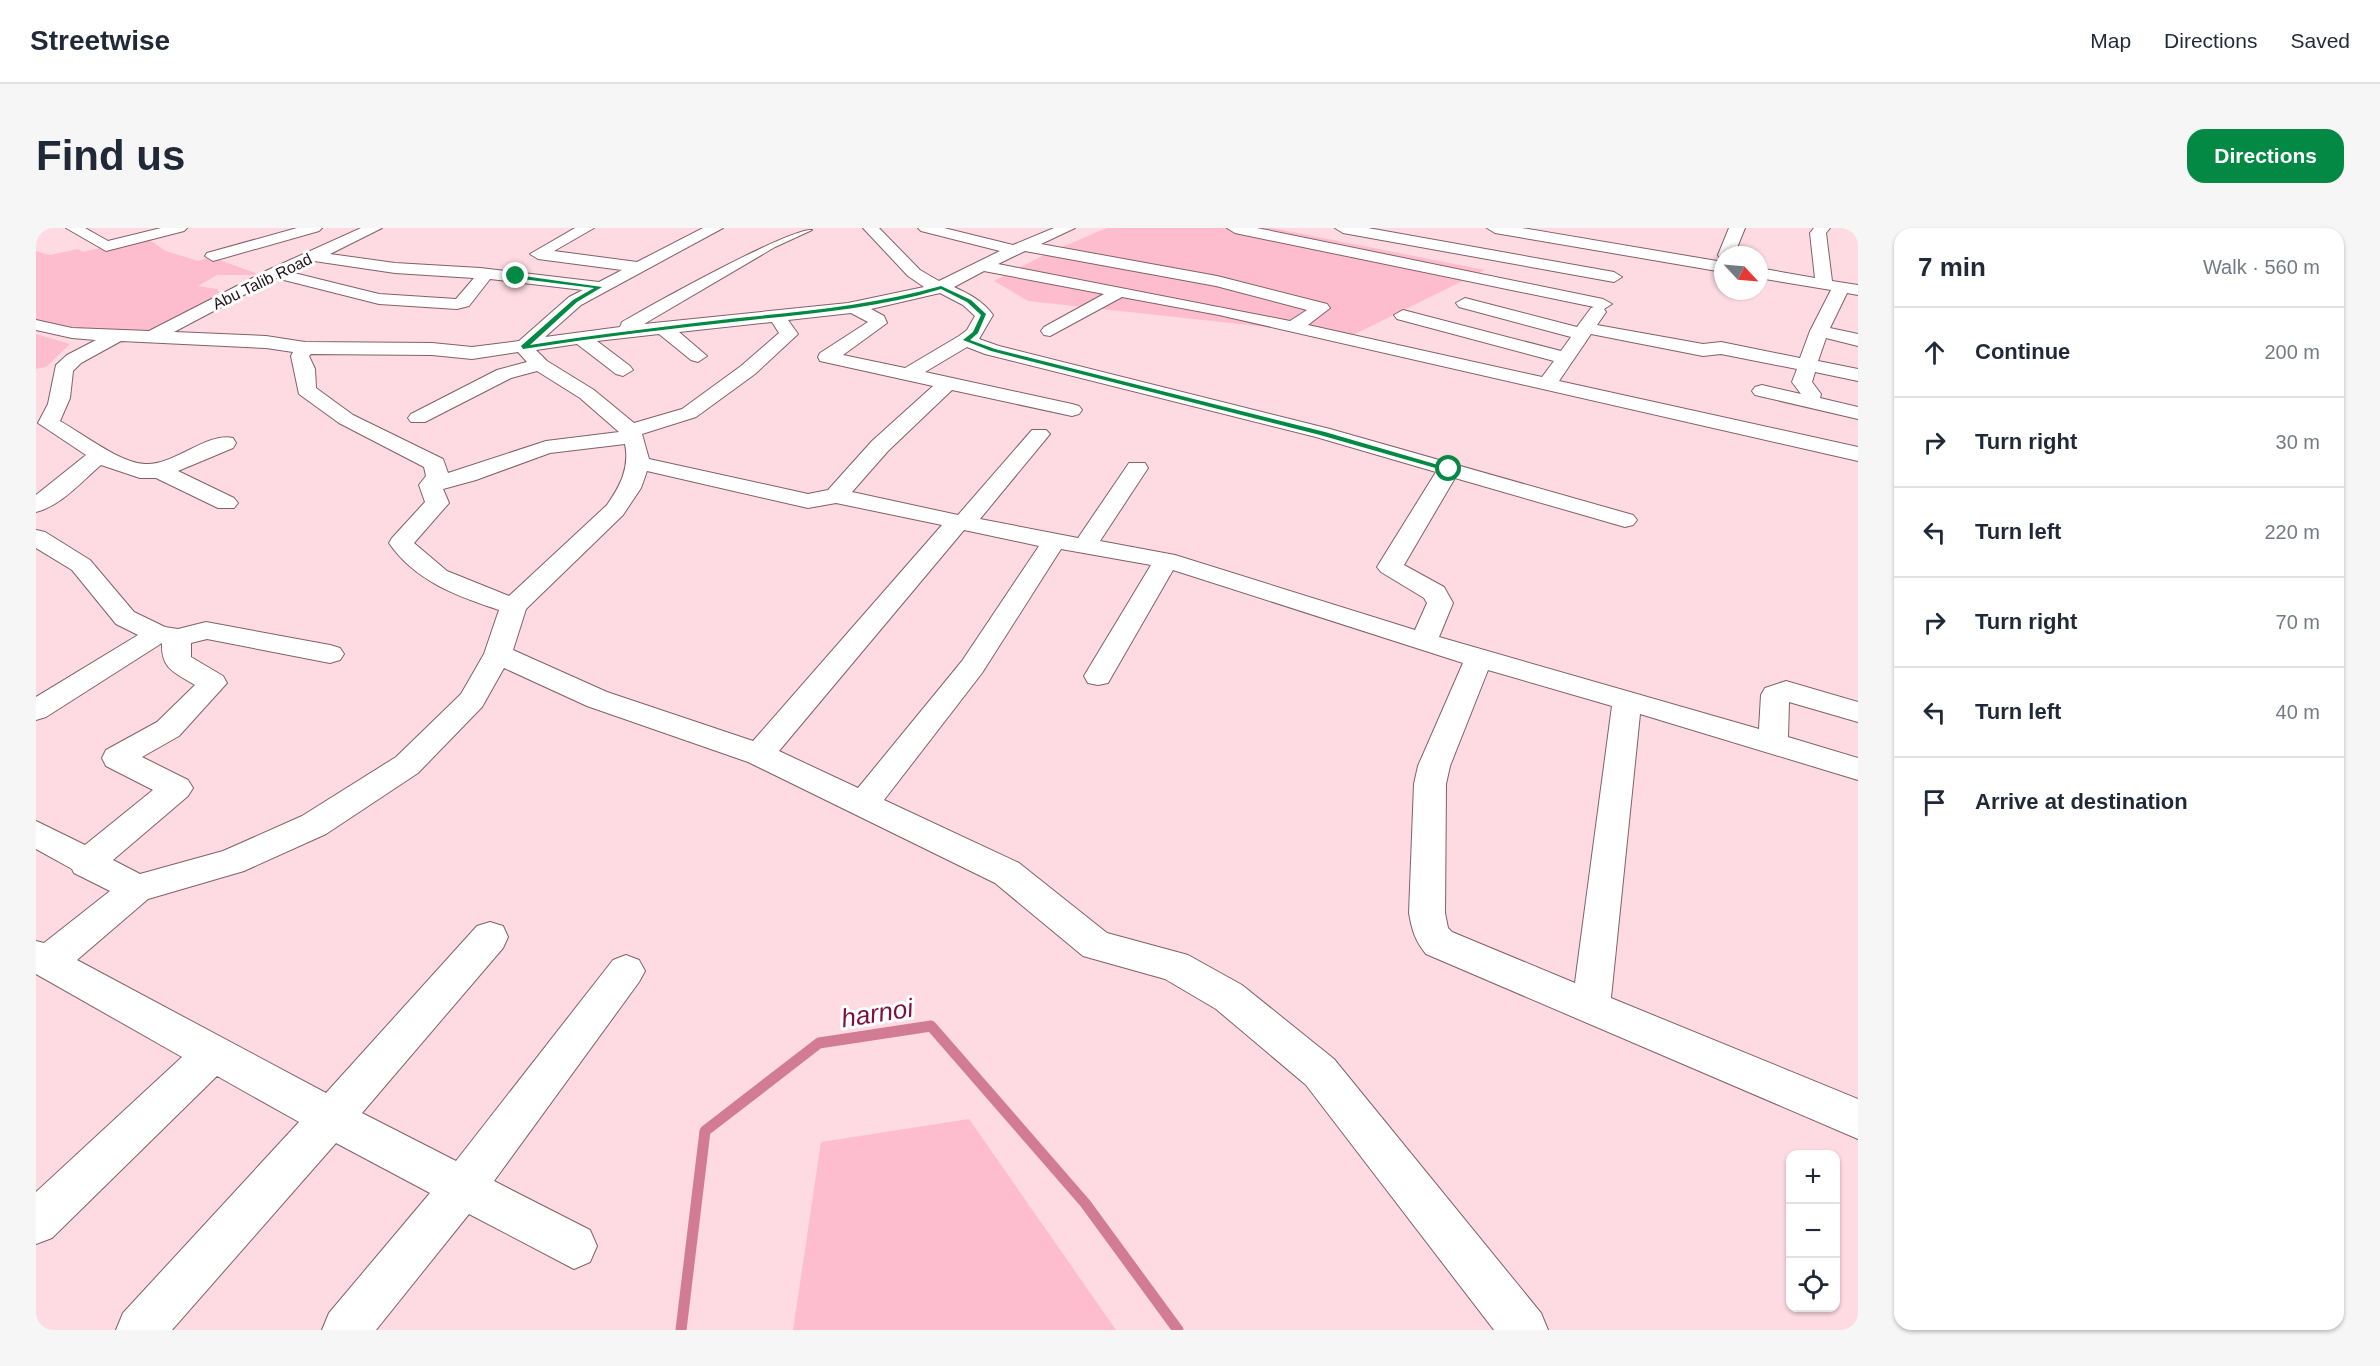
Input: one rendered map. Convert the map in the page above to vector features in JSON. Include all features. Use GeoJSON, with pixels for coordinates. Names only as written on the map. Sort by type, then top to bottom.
{"type":"FeatureCollection","features":[{"type":"Feature","properties":{"kind":"street"},"geometry":{"type":"LineString","coordinates":[[74,228],[100,245],[106,246],[177,228]]}},
{"type":"Feature","properties":{"kind":"street"},"geometry":{"type":"LineString","coordinates":[[213,256],[314,228]]}},
{"type":"Feature","properties":{"kind":"street"},"geometry":{"type":"LineString","coordinates":[[334,228],[352,237]]}},
{"type":"Feature","properties":{"kind":"street","name":"Abu Talib Road"},"geometry":{"type":"LineString","coordinates":[[152,336],[274,273],[374,228]]}},
{"type":"Feature","properties":{"kind":"street"},"geometry":{"type":"LineString","coordinates":[[586,228],[538,254],[636,267]]}},
{"type":"Feature","properties":{"kind":"street"},"geometry":{"type":"LineString","coordinates":[[686,228],[712,230]]}},
{"type":"Feature","properties":{"kind":"street"},"geometry":{"type":"LineString","coordinates":[[871,228],[914,273],[969,301],[984,315],[975,333],[909,374]]}},
{"type":"Feature","properties":{"kind":"street"},"geometry":{"type":"LineString","coordinates":[[1020,228],[1060,231]]}},
{"type":"Feature","properties":{"kind":"street"},"geometry":{"type":"LineString","coordinates":[[1235,228],[1603,304]]}},
{"type":"Feature","properties":{"kind":"street"},"geometry":{"type":"LineString","coordinates":[[1343,228],[1614,278]]}},
{"type":"Feature","properties":{"kind":"street"},"geometry":{"type":"LineString","coordinates":[[1495,228],[1544,237],[1627,243],[1714,261]]}},
{"type":"Feature","properties":{"kind":"street"},"geometry":{"type":"LineString","coordinates":[[1730,246],[1737,228]]}},
{"type":"Feature","properties":{"kind":"street"},"geometry":{"type":"LineString","coordinates":[[1809,401],[1810,394],[1802,382],[1806,366],[1823,323],[1841,287],[1818,233],[1822,228]]}},
{"type":"Feature","properties":{"kind":"street"},"geometry":{"type":"LineString","coordinates":[[919,229],[1217,281],[1321,308],[1294,326]]}},
{"type":"Feature","properties":{"kind":"street"},"geometry":{"type":"LineString","coordinates":[[523,347],[575,301],[636,267],[712,230]]}},
{"type":"Feature","properties":{"kind":"street"},"geometry":{"type":"LineString","coordinates":[[614,333],[770,244],[804,230]]}},
{"type":"Feature","properties":{"kind":"street"},"geometry":{"type":"LineString","coordinates":[[36,325],[72,333],[266,342],[305,348],[432,349],[472,353],[614,333],[853,307],[913,296],[940,288],[1019,248],[1060,231]]}},
{"type":"Feature","properties":{"kind":"street"},"geometry":{"type":"LineString","coordinates":[[1531,262],[1544,237]]}},
{"type":"Feature","properties":{"kind":"street"},"geometry":{"type":"LineString","coordinates":[[1557,369],[1603,304],[1627,243]]}},
{"type":"Feature","properties":{"kind":"street"},"geometry":{"type":"LineString","coordinates":[[314,256],[395,268],[486,274],[599,287]]}},
{"type":"Feature","properties":{"kind":"street"},"geometry":{"type":"LineString","coordinates":[[982,266],[1294,326],[1423,357],[1582,372]]}},
{"type":"Feature","properties":{"kind":"street"},"geometry":{"type":"LineString","coordinates":[[274,273],[379,298],[457,304],[463,302],[486,274]]}},
{"type":"Feature","properties":{"kind":"street"},"geometry":{"type":"LineString","coordinates":[[1768,275],[1841,287]]}},
{"type":"Feature","properties":{"kind":"street"},"geometry":{"type":"LineString","coordinates":[[1050,331],[1119,292]]}},
{"type":"Feature","properties":{"kind":"street"},"geometry":{"type":"LineString","coordinates":[[1465,303],[1584,331],[1703,350],[1721,348],[1858,375]]}},
{"type":"Feature","properties":{"kind":"street"},"geometry":{"type":"LineString","coordinates":[[853,307],[878,320],[878,323],[827,357],[1072,411]]}},
{"type":"Feature","properties":{"kind":"street"},"geometry":{"type":"LineString","coordinates":[[430,485],[468,476],[546,447],[631,434],[689,413],[740,376],[789,333],[776,315]]}},
{"type":"Feature","properties":{"kind":"street"},"geometry":{"type":"LineString","coordinates":[[1403,315],[1557,369],[1858,454]]}},
{"type":"Feature","properties":{"kind":"street"},"geometry":{"type":"LineString","coordinates":[[1823,323],[1848,319]]}},
{"type":"Feature","properties":{"kind":"street"},"geometry":{"type":"LineString","coordinates":[[1823,323],[1858,340]]}},
{"type":"Feature","properties":{"kind":"street"},"geometry":{"type":"LineString","coordinates":[[663,328],[698,356]]}},
{"type":"Feature","properties":{"kind":"street"},"geometry":{"type":"LineString","coordinates":[[118,335],[54,372],[60,400],[42,421],[94,449],[98,456],[140,471],[160,471],[225,443]]}},
{"type":"Feature","properties":{"kind":"street"},"geometry":{"type":"LineString","coordinates":[[583,339],[623,370]]}},
{"type":"Feature","properties":{"kind":"street"},"geometry":{"type":"LineString","coordinates":[[966,340],[993,350],[1311,430],[1625,520]]}},
{"type":"Feature","properties":{"kind":"street"},"geometry":{"type":"LineString","coordinates":[[523,347],[540,365],[587,394],[631,434],[639,463],[630,488],[615,510],[514,606],[498,654],[472,700],[407,765],[314,825],[232,862],[137,889],[42,959],[331,1118],[574,1246]]}},
{"type":"Feature","properties":{"kind":"street"},"geometry":{"type":"LineString","coordinates":[[305,348],[300,356],[305,369],[306,390],[346,419],[435,464],[437,477],[430,485]]}},
{"type":"Feature","properties":{"kind":"street"},"geometry":{"type":"LineString","coordinates":[[418,418],[504,374],[540,365]]}},
{"type":"Feature","properties":{"kind":"street"},"geometry":{"type":"LineString","coordinates":[[836,496],[880,446],[947,384]]}},
{"type":"Feature","properties":{"kind":"street"},"geometry":{"type":"LineString","coordinates":[[1762,391],[1858,413]]}},
{"type":"Feature","properties":{"kind":"street"},"geometry":{"type":"LineString","coordinates":[[759,754],[1039,434]]}},
{"type":"Feature","properties":{"kind":"street"},"geometry":{"type":"LineString","coordinates":[[36,505],[57,491],[98,456]]}},
{"type":"Feature","properties":{"kind":"street"},"geometry":{"type":"LineString","coordinates":[[639,463],[808,501],[836,496],[1084,547],[1166,560],[1479,659],[1858,769],[1858,779]]}},
{"type":"Feature","properties":{"kind":"street"},"geometry":{"type":"LineString","coordinates":[[1084,547],[1137,468]]}},
{"type":"Feature","properties":{"kind":"street"},"geometry":{"type":"LineString","coordinates":[[1423,642],[1440,603],[1435,593],[1390,567],[1449,469]]}},
{"type":"Feature","properties":{"kind":"street"},"geometry":{"type":"LineString","coordinates":[[160,471],[226,503]]}},
{"type":"Feature","properties":{"kind":"street"},"geometry":{"type":"LineString","coordinates":[[430,485],[437,503],[401,543],[413,558],[451,585],[514,606]]}},
{"type":"Feature","properties":{"kind":"street"},"geometry":{"type":"LineString","coordinates":[[36,537],[81,565],[125,618],[169,636],[178,662],[213,683],[168,729],[117,758],[177,788],[87,864]]}},
{"type":"Feature","properties":{"kind":"street"},"geometry":{"type":"LineString","coordinates":[[862,804],[972,667],[1054,541]]}},
{"type":"Feature","properties":{"kind":"street"},"geometry":{"type":"LineString","coordinates":[[1098,676],[1166,560]]}},
{"type":"Feature","properties":{"kind":"street"},"geometry":{"type":"LineString","coordinates":[[36,710],[169,636],[206,630],[330,654]]}},
{"type":"Feature","properties":{"kind":"street"},"geometry":{"type":"LineString","coordinates":[[498,654],[597,699],[759,754],[1007,873],[1047,908],[1096,945],[1175,966],[1228,997],[1320,1071],[1524,1330]]}},
{"type":"Feature","properties":{"kind":"street"},"geometry":{"type":"LineString","coordinates":[[1479,659],[1434,766],[1430,784],[1428,913],[1431,934],[1440,943],[1858,1119]]}},
{"type":"Feature","properties":{"kind":"street"},"geometry":{"type":"LineString","coordinates":[[1773,743],[1775,695],[1786,691],[1801,694],[1858,712]]}},
{"type":"Feature","properties":{"kind":"street"},"geometry":{"type":"LineString","coordinates":[[1591,1006],[1626,700]]}},
{"type":"Feature","properties":{"kind":"street"},"geometry":{"type":"LineString","coordinates":[[36,834],[87,864],[137,889]]}},
{"type":"Feature","properties":{"kind":"street"},"geometry":{"type":"LineString","coordinates":[[140,1330],[490,937]]}},
{"type":"Feature","properties":{"kind":"street"},"geometry":{"type":"LineString","coordinates":[[346,1330],[463,1187],[626,971]]}},
{"type":"Feature","properties":{"kind":"street"},"geometry":{"type":"LineString","coordinates":[[36,1222],[213,1054]]}},
{"type":"Feature","properties":{"kind":"shaded area"},"geometry":{"type":"Polygon","coordinates":[[[1107,228],[1272,228],[1485,270],[1351,336],[1028,301],[994,281],[1050,252],[1107,228]]]}},
{"type":"Feature","properties":{"kind":"shaded area"},"geometry":{"type":"Polygon","coordinates":[[[145,237],[166,251],[198,261],[211,257],[261,275],[217,275],[198,286],[217,289],[222,295],[181,317],[148,330],[99,333],[36,323],[36,251],[50,255],[78,249],[83,252],[145,237]]]}},
{"type":"Feature","properties":{"kind":"shaded area"},"geometry":{"type":"Polygon","coordinates":[[[36,334],[70,344],[46,367],[36,369],[36,334]]]}},
{"type":"Feature","properties":{"kind":"shaded area"},"geometry":{"type":"Polygon","coordinates":[[[969,1119],[1116,1330],[793,1330],[821,1142],[969,1119]]]}},
{"type":"Feature","properties":{"kind":"waterway","name":"harnoi"},"geometry":{"type":"LineString","coordinates":[[681,1330],[705,1131],[819,1043],[931,1026],[1085,1203],[1178,1330]]}},
{"type":"Feature","properties":{"kind":"route"},"geometry":{"type":"LineString","coordinates":[[516,276],[599,287],[575,301],[523,347],[614,333],[875,304],[941,287],[969,301],[984,315],[975,333],[966,340],[993,350],[1323,433],[1449,469]]}}]}
